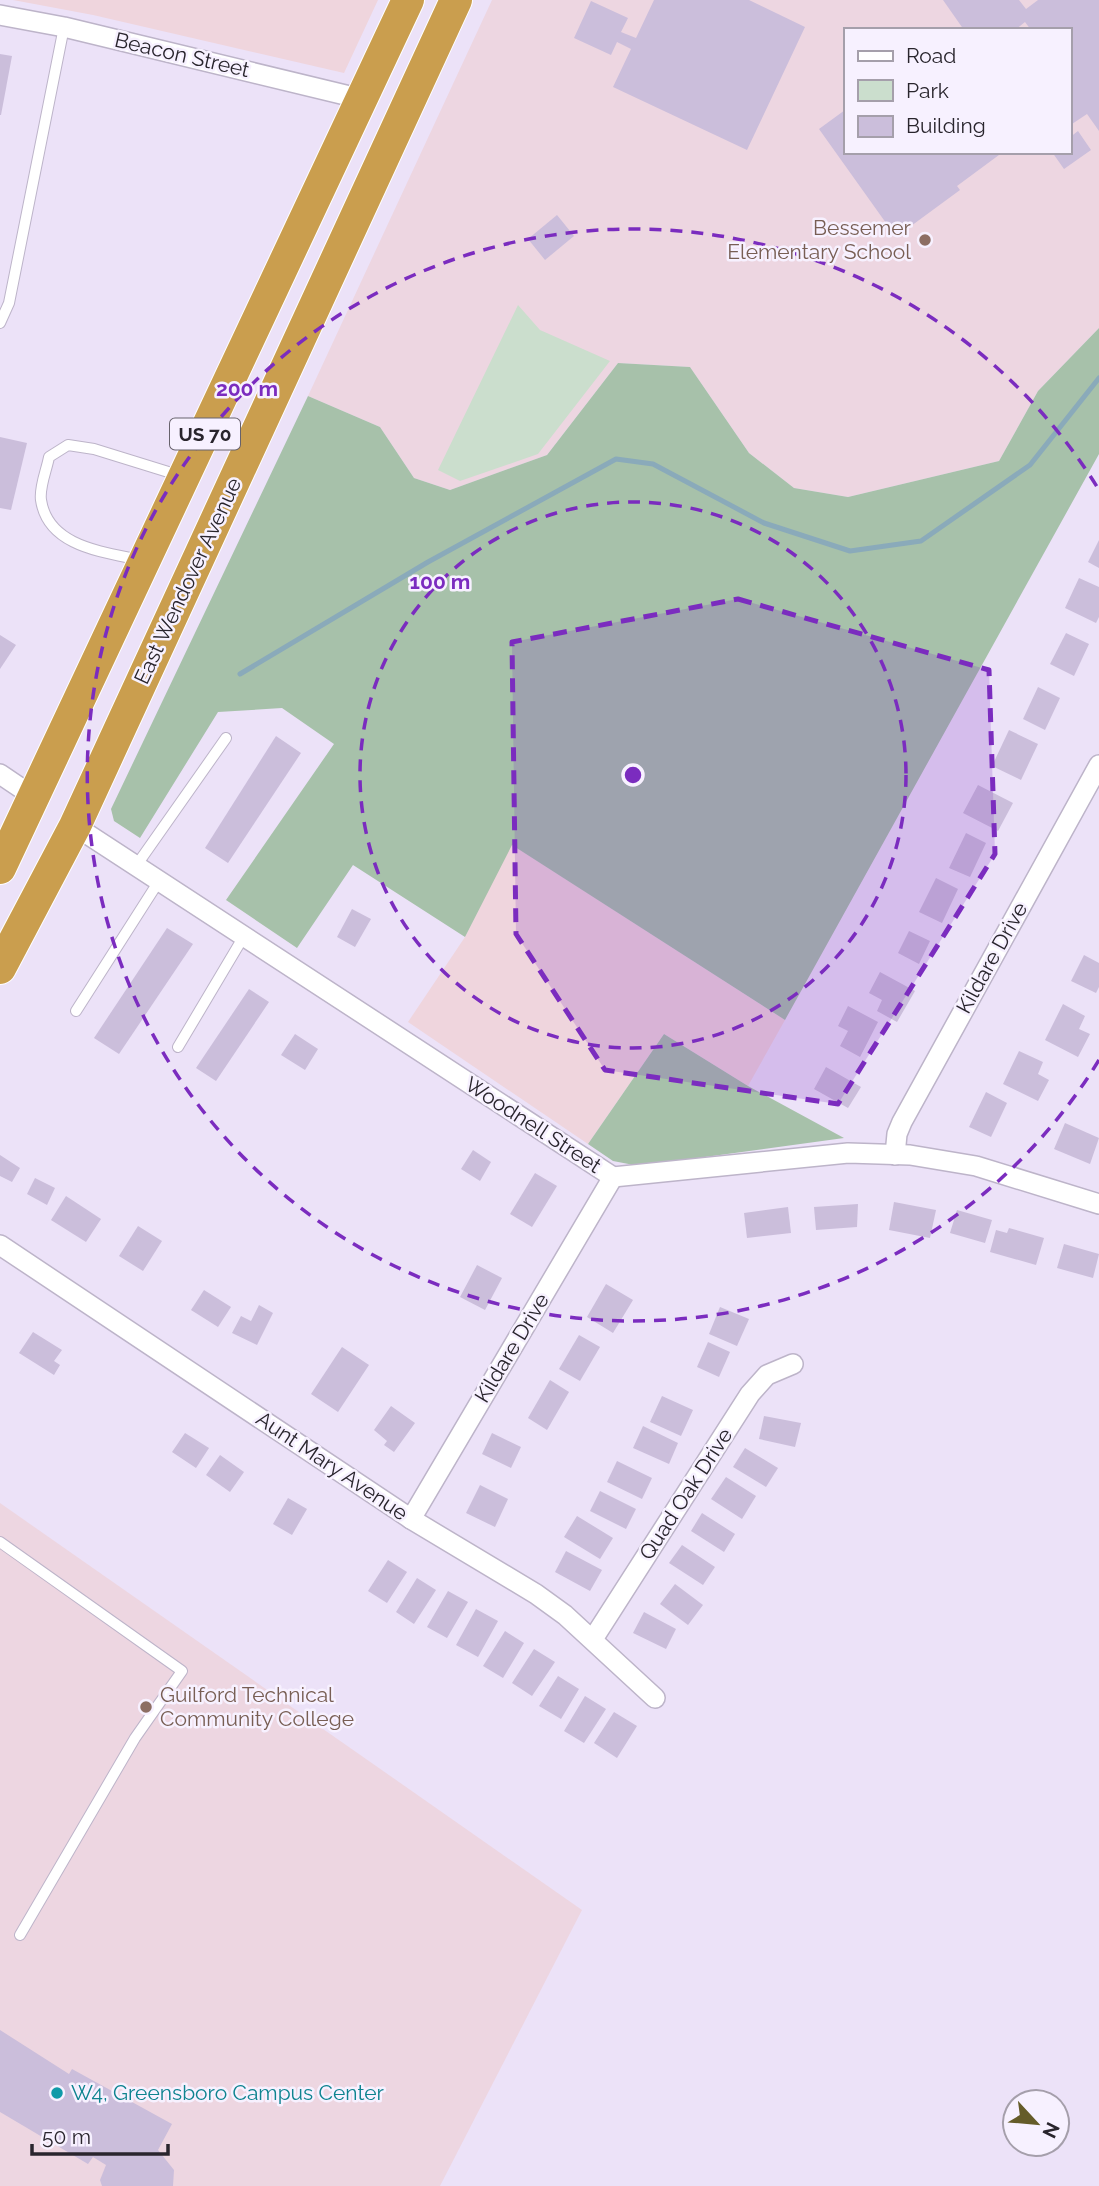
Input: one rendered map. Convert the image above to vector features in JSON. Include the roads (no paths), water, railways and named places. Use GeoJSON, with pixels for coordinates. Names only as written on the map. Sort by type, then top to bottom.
{"type":"FeatureCollection","features":[{"type":"Feature","properties":{"kind":"highway","name":"US 70"},"geometry":{"type":"LineString","coordinates":[[0,867],[186,477],[408,0]]}},
{"type":"Feature","properties":{"kind":"highway","name":"East Wendover Avenue"},"geometry":{"type":"LineString","coordinates":[[0,968],[75,826],[456,0]]}},
{"type":"Feature","properties":{"kind":"street","name":"Beacon Street"},"geometry":{"type":"LineString","coordinates":[[0,15],[64,27],[362,99]]}},
{"type":"Feature","properties":{"kind":"street","name":"Kildare Drive"},"geometry":{"type":"LineString","coordinates":[[895,1155],[897,1134],[902,1122],[1099,765]]}},
{"type":"Feature","properties":{"kind":"street"},"geometry":{"type":"LineString","coordinates":[[0,774],[34,797]]}},
{"type":"Feature","properties":{"kind":"street","name":"Woodnell Street"},"geometry":{"type":"LineString","coordinates":[[75,826],[613,1177],[848,1153],[895,1155],[976,1167],[1099,1204]]}},
{"type":"Feature","properties":{"kind":"street","name":"Kildare Drive"},"geometry":{"type":"LineString","coordinates":[[411,1519],[613,1177]]}},
{"type":"Feature","properties":{"kind":"street","name":"Aunt Mary Avenue"},"geometry":{"type":"LineString","coordinates":[[0,1245],[411,1519],[536,1594],[593,1639],[655,1698]]}},
{"type":"Feature","properties":{"kind":"street","name":"Quad Oak Drive"},"geometry":{"type":"LineString","coordinates":[[593,1639],[750,1394],[767,1375],[793,1364]]}},
{"type":"Feature","properties":{"kind":"lane"},"geometry":{"type":"LineString","coordinates":[[0,323],[9,303],[64,27]]}},
{"type":"Feature","properties":{"kind":"lane"},"geometry":{"type":"LineString","coordinates":[[146,561],[86,548],[67,539],[49,521],[40,498],[49,457],[68,445],[94,449],[186,477]]}},
{"type":"Feature","properties":{"kind":"lane"},"geometry":{"type":"LineString","coordinates":[[136,866],[226,738]]}},
{"type":"Feature","properties":{"kind":"lane"},"geometry":{"type":"LineString","coordinates":[[76,1011],[159,881]]}},
{"type":"Feature","properties":{"kind":"lane"},"geometry":{"type":"LineString","coordinates":[[178,1047],[244,936]]}},
{"type":"Feature","properties":{"kind":"lane"},"geometry":{"type":"LineString","coordinates":[[0,1542],[182,1671],[135,1738],[20,1935]]}},
{"type":"Feature","properties":{"kind":"waterway"},"geometry":{"type":"LineString","coordinates":[[240,674],[428,562],[616,459],[653,464],[764,523],[850,551],[921,541],[1030,465],[1099,378]]}},
{"type":"Feature","properties":{"kind":"place","name":"Bessemer Elementary School"},"geometry":{"type":"Point","coordinates":[925,240]}},
{"type":"Feature","properties":{"kind":"place","name":"Guilford Technical Community College"},"geometry":{"type":"Point","coordinates":[146,1707]}},
{"type":"Feature","properties":{"kind":"place","name":"W4, Greensboro Campus Center"},"geometry":{"type":"Point","coordinates":[57,2093]}}]}
